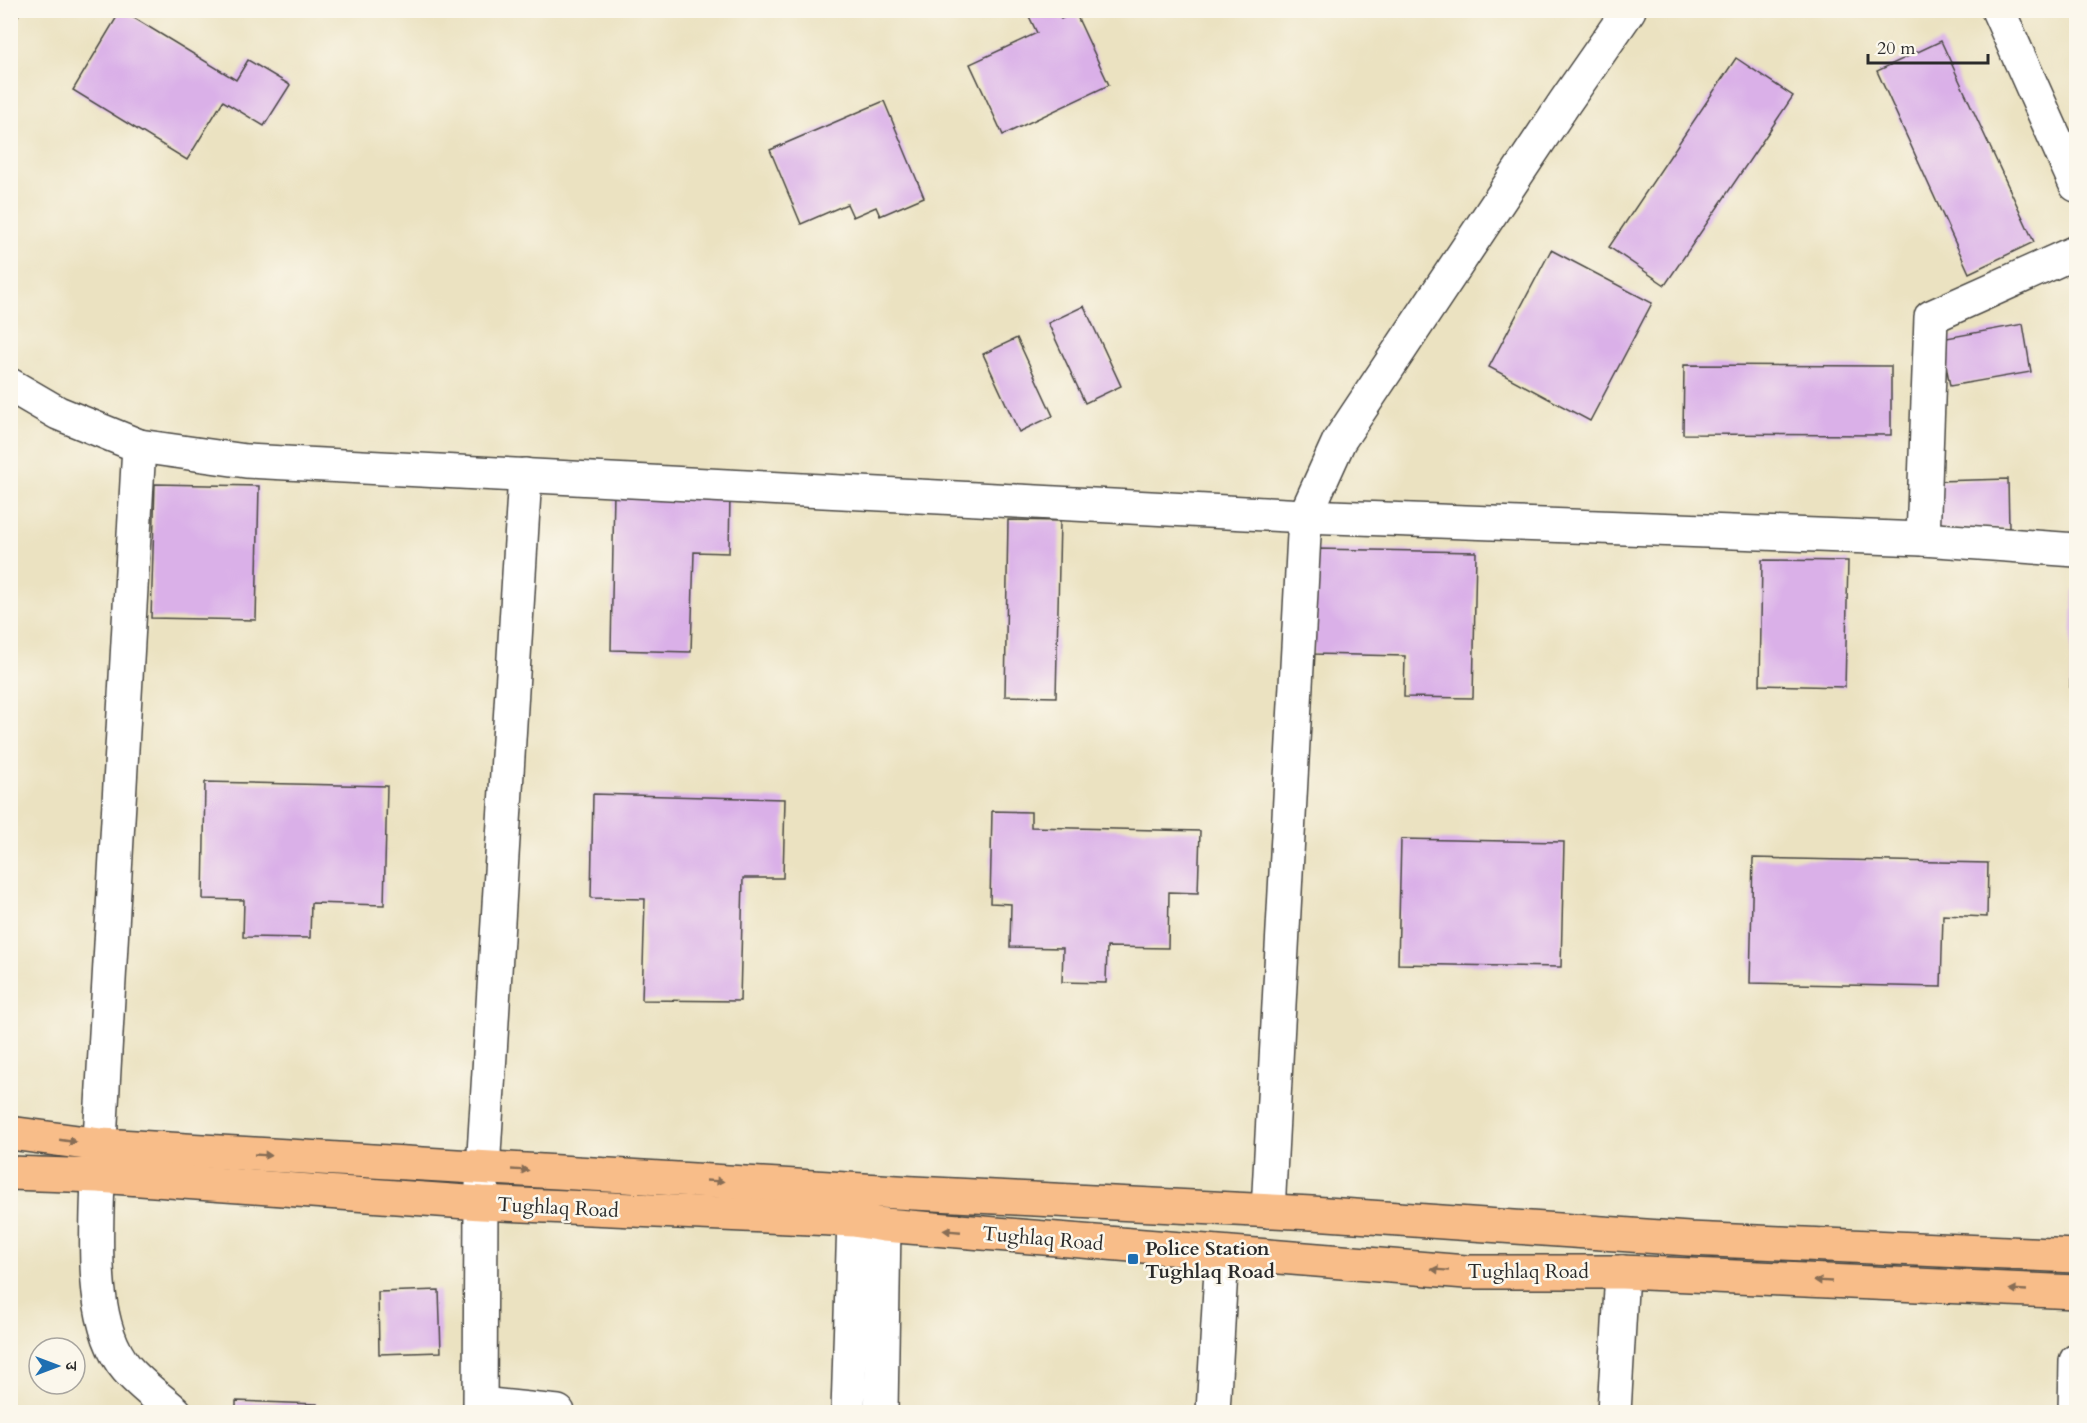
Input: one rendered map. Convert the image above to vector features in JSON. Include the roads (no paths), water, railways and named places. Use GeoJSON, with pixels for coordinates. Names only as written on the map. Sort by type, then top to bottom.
{"type":"FeatureCollection","features":[{"type":"Feature","properties":{"kind":"main road","name":"Tughlaq Road"},"geometry":{"type":"LineString","coordinates":[[10,1133],[100,1161],[481,1203],[868,1222],[1466,1272],[1622,1272],[2076,1292]]}},
{"type":"Feature","properties":{"kind":"main road","name":"Tughlaq Road"},"geometry":{"type":"LineString","coordinates":[[10,1173],[100,1161],[483,1168],[1269,1211],[1689,1239],[2076,1256]]}},
{"type":"Feature","properties":{"kind":"lane"},"geometry":{"type":"LineString","coordinates":[[1269,1211],[1305,516],[1339,441],[1629,10]]}},
{"type":"Feature","properties":{"kind":"lane"},"geometry":{"type":"LineString","coordinates":[[1998,10],[2074,174]]}},
{"type":"Feature","properties":{"kind":"lane"},"geometry":{"type":"LineString","coordinates":[[1923,539],[1931,317],[2076,252]]}},
{"type":"Feature","properties":{"kind":"lane"},"geometry":{"type":"LineString","coordinates":[[10,385],[58,413],[139,446],[246,461],[1305,516],[1923,539],[2076,550]]}},
{"type":"Feature","properties":{"kind":"lane"},"geometry":{"type":"LineString","coordinates":[[139,446],[96,1268],[99,1298],[112,1346],[126,1368],[175,1413]]}},
{"type":"Feature","properties":{"kind":"lane"},"geometry":{"type":"LineString","coordinates":[[525,475],[481,1203],[480,1408],[558,1413]]}},
{"type":"Feature","properties":{"kind":"lane"},"geometry":{"type":"LineString","coordinates":[[848,1413],[868,1222]]}},
{"type":"Feature","properties":{"kind":"lane"},"geometry":{"type":"LineString","coordinates":[[868,1222],[881,1413]]}},
{"type":"Feature","properties":{"kind":"lane"},"geometry":{"type":"LineString","coordinates":[[1214,1413],[1222,1253]]}},
{"type":"Feature","properties":{"kind":"lane"},"geometry":{"type":"LineString","coordinates":[[1614,1413],[1622,1272]]}},
{"type":"Feature","properties":{"kind":"lane"},"geometry":{"type":"LineString","coordinates":[[2075,1413],[2076,1361]]}},
{"type":"Feature","properties":{"kind":"place","name":"Police Station Tughlaq Road"},"geometry":{"type":"Point","coordinates":[1133,1259]}}]}
